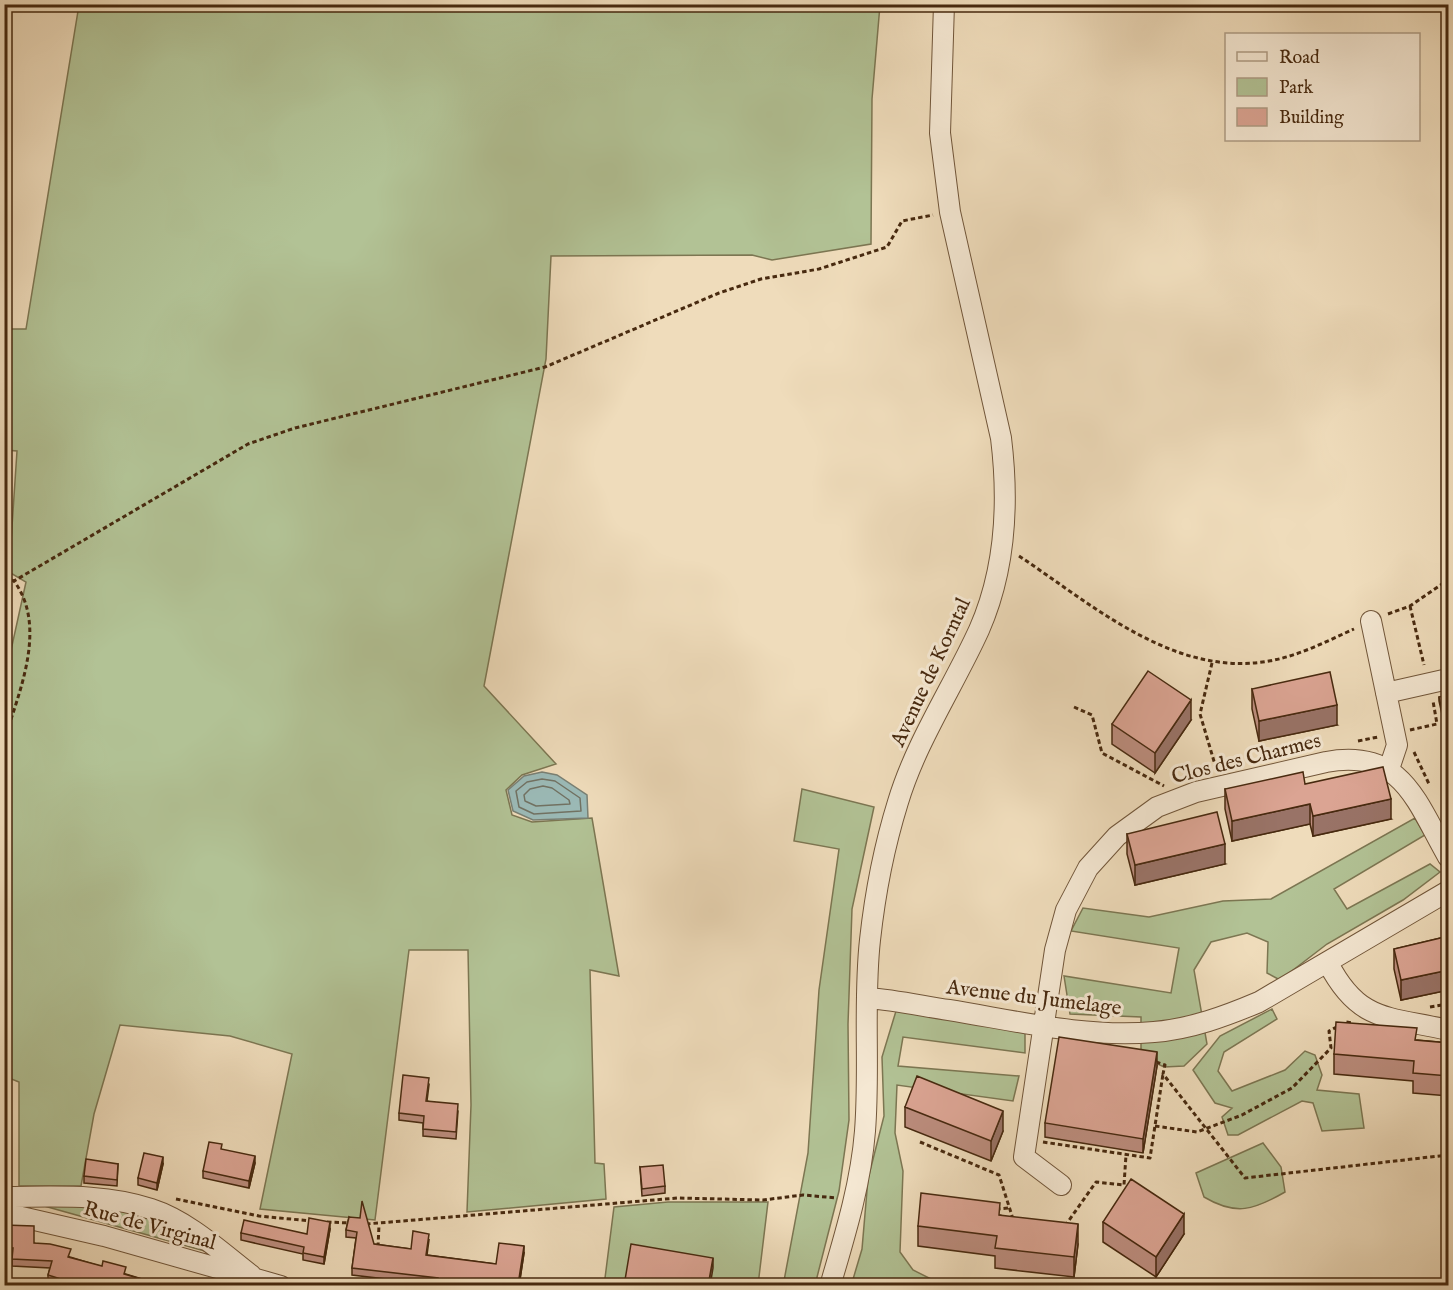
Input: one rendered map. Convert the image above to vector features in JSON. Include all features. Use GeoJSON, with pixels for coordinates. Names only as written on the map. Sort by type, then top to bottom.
{"type":"FeatureCollection","features":[{"type":"Feature","properties":{"kind":"street","name":"Avenue de Korntal"},"geometry":{"type":"LineString","coordinates":[[830,1286],[854,1200],[865,1132],[870,942],[877,889],[898,801],[924,740],[980,628],[997,577],[1002,545],[1006,483],[1001,438],[950,212],[940,133],[940,51],[944,4]]}},
{"type":"Feature","properties":{"kind":"street"},"geometry":{"type":"LineString","coordinates":[[1371,621],[1397,746],[1389,769]]}},
{"type":"Feature","properties":{"kind":"street"},"geometry":{"type":"LineString","coordinates":[[1386,693],[1439,690],[1449,680]]}},
{"type":"Feature","properties":{"kind":"street","name":"Clos des Charmes"},"geometry":{"type":"LineString","coordinates":[[1061,1185],[1024,1157],[1055,950],[1066,910],[1088,868],[1117,836],[1157,807],[1196,792],[1346,759],[1366,759],[1389,769],[1407,786],[1449,857]]}},
{"type":"Feature","properties":{"kind":"street","name":"Avenue du Jumelage"},"geometry":{"type":"LineString","coordinates":[[868,998],[1043,1026],[1116,1034],[1155,1032],[1189,1026],[1227,1016],[1259,1002],[1449,891]]}},
{"type":"Feature","properties":{"kind":"street"},"geometry":{"type":"LineString","coordinates":[[1328,963],[1338,983],[1353,1001],[1364,1009],[1449,1030]]}},
{"type":"Feature","properties":{"kind":"street"},"geometry":{"type":"LineString","coordinates":[[4,1197],[107,1198],[151,1209],[204,1239],[258,1280]]}},
{"type":"Feature","properties":{"kind":"street","name":"Rue de Virginal"},"geometry":{"type":"LineString","coordinates":[[4,1213],[104,1236],[281,1286]]}},
{"type":"Feature","properties":{"kind":"path"},"geometry":{"type":"LineString","coordinates":[[14,581],[248,444],[295,428],[545,368],[719,293],[761,279],[819,269],[887,248],[902,221],[950,212]]}},
{"type":"Feature","properties":{"kind":"path"},"geometry":{"type":"LineString","coordinates":[[1002,545],[1143,636],[1186,657],[1212,663],[1245,664],[1291,656],[1410,606],[1449,580]]}},
{"type":"Feature","properties":{"kind":"path"},"geometry":{"type":"LineString","coordinates":[[4,577],[14,581],[23,593],[31,635],[4,741]]}},
{"type":"Feature","properties":{"kind":"path"},"geometry":{"type":"LineString","coordinates":[[1353,742],[1437,724],[1439,690],[1410,606]]}},
{"type":"Feature","properties":{"kind":"path"},"geometry":{"type":"LineString","coordinates":[[1212,663],[1200,714],[1217,773]]}},
{"type":"Feature","properties":{"kind":"path"},"geometry":{"type":"LineString","coordinates":[[1074,707],[1092,715],[1102,753],[1164,786],[1175,783]]}},
{"type":"Feature","properties":{"kind":"path"},"geometry":{"type":"LineString","coordinates":[[1413,749],[1430,786]]}},
{"type":"Feature","properties":{"kind":"path"},"geometry":{"type":"LineString","coordinates":[[1155,1125],[1197,1132],[1242,1115],[1292,1088],[1331,1048],[1329,1031],[1346,1022],[1357,1024]]}},
{"type":"Feature","properties":{"kind":"path"},"geometry":{"type":"LineString","coordinates":[[1033,1141],[1150,1158],[1165,1065],[1154,1062]]}},
{"type":"Feature","properties":{"kind":"path"},"geometry":{"type":"LineString","coordinates":[[1163,1074],[1245,1178],[1449,1155]]}},
{"type":"Feature","properties":{"kind":"path"},"geometry":{"type":"LineString","coordinates":[[151,1209],[162,1200],[177,1199],[259,1216],[379,1225],[386,1222],[678,1198],[764,1200],[803,1195],[854,1200]]}},
{"type":"Feature","properties":{"kind":"path"},"geometry":{"type":"LineString","coordinates":[[990,1209],[1009,1208]]}},
{"type":"Feature","properties":{"kind":"path"},"geometry":{"type":"LineString","coordinates":[[378,1249],[379,1225]]}},
{"type":"Feature","properties":{"kind":"path"},"geometry":{"type":"LineString","coordinates":[[381,1270],[383,1286]]}},
{"type":"Feature","properties":{"kind":"green space"},"geometry":{"type":"Polygon","coordinates":[[[79,5],[880,5],[872,99],[871,244],[772,260],[752,255],[551,256],[546,359],[484,686],[556,764],[522,775],[506,790],[512,815],[532,822],[592,818],[619,976],[590,970],[595,1163],[604,1164],[606,1199],[467,1212],[471,1105],[468,950],[409,950],[375,1220],[260,1209],[292,1054],[230,1036],[120,1025],[94,1114],[81,1186],[19,1186],[19,1082],[4,1076],[4,682],[26,582],[9,572],[17,451],[5,450],[4,329],[26,329],[79,5]]]}},
{"type":"Feature","properties":{"kind":"green space"},"geometry":{"type":"Polygon","coordinates":[[[802,789],[874,807],[852,909],[848,1024],[849,1120],[839,1191],[815,1285],[783,1286],[808,1153],[819,990],[839,849],[794,841],[802,789]]]}},
{"type":"Feature","properties":{"kind":"green space"},"geometry":{"type":"Polygon","coordinates":[[[1415,818],[1425,835],[1334,889],[1347,909],[1430,864],[1440,872],[1403,900],[1327,944],[1280,980],[1267,973],[1268,942],[1247,933],[1211,942],[1194,970],[1207,1044],[1184,1066],[1164,1067],[1141,1056],[1141,1017],[1070,1014],[1064,976],[1171,993],[1179,948],[1071,931],[1083,908],[1149,917],[1223,901],[1271,899],[1415,818]]]}},
{"type":"Feature","properties":{"kind":"green space"},"geometry":{"type":"Polygon","coordinates":[[[1272,1009],[1277,1019],[1224,1052],[1218,1071],[1232,1091],[1285,1070],[1305,1051],[1315,1055],[1322,1075],[1317,1090],[1359,1094],[1364,1128],[1322,1131],[1313,1103],[1302,1101],[1238,1135],[1228,1135],[1222,1117],[1232,1108],[1215,1103],[1193,1070],[1220,1036],[1272,1009]]]}},
{"type":"Feature","properties":{"kind":"green space"},"geometry":{"type":"Polygon","coordinates":[[[896,1011],[1025,1030],[1025,1053],[903,1037],[898,1066],[1019,1076],[1013,1101],[897,1085],[895,1133],[903,1171],[900,1252],[913,1270],[943,1285],[851,1286],[862,1249],[868,1179],[884,1116],[882,1057],[896,1011]]]}},
{"type":"Feature","properties":{"kind":"green space"},"geometry":{"type":"Polygon","coordinates":[[[1263,1143],[1281,1167],[1285,1192],[1254,1207],[1236,1209],[1204,1197],[1196,1173],[1263,1143]]]}},
{"type":"Feature","properties":{"kind":"green space"},"geometry":{"type":"Polygon","coordinates":[[[668,1202],[768,1202],[758,1285],[604,1286],[614,1207],[668,1202]]]}},
{"type":"Feature","properties":{"kind":"green space"},"geometry":{"type":"Polygon","coordinates":[[[37,1204],[92,1204],[151,1215],[212,1253],[37,1204]]]}},
{"type":"Feature","properties":{"kind":"water"},"geometry":{"type":"Polygon","coordinates":[[[542,772],[557,775],[587,795],[588,818],[533,820],[513,811],[508,790],[524,776],[542,772]]]}},
{"type":"Feature","properties":{"kind":"building"},"geometry":{"type":"Polygon","coordinates":[[[1148,671],[1191,700],[1155,753],[1112,724],[1148,671]]]}},
{"type":"Feature","properties":{"kind":"building"},"geometry":{"type":"Polygon","coordinates":[[[1330,672],[1337,705],[1259,721],[1252,689],[1330,672]]]}},
{"type":"Feature","properties":{"kind":"building"},"geometry":{"type":"Polygon","coordinates":[[[1449,695],[1449,742],[1439,697],[1449,695]]]}},
{"type":"Feature","properties":{"kind":"building"},"geometry":{"type":"Polygon","coordinates":[[[1383,767],[1391,799],[1313,816],[1310,804],[1232,821],[1225,789],[1303,772],[1305,784],[1383,767]]]}},
{"type":"Feature","properties":{"kind":"building"},"geometry":{"type":"Polygon","coordinates":[[[1217,812],[1225,844],[1135,865],[1127,834],[1217,812]]]}},
{"type":"Feature","properties":{"kind":"building"},"geometry":{"type":"Polygon","coordinates":[[[1449,936],[1449,970],[1401,980],[1394,949],[1449,936]]]}},
{"type":"Feature","properties":{"kind":"building"},"geometry":{"type":"Polygon","coordinates":[[[1336,1022],[1417,1028],[1415,1040],[1449,1043],[1449,1076],[1413,1073],[1414,1061],[1334,1054],[1336,1022]]]}},
{"type":"Feature","properties":{"kind":"building"},"geometry":{"type":"Polygon","coordinates":[[[1059,1037],[1157,1052],[1143,1139],[1045,1123],[1059,1037]]]}},
{"type":"Feature","properties":{"kind":"building"},"geometry":{"type":"Polygon","coordinates":[[[403,1075],[429,1078],[426,1101],[458,1104],[456,1132],[423,1129],[424,1116],[399,1113],[403,1075]]]}},
{"type":"Feature","properties":{"kind":"building"},"geometry":{"type":"Polygon","coordinates":[[[917,1076],[1003,1111],[991,1141],[905,1107],[917,1076]]]}},
{"type":"Feature","properties":{"kind":"building"},"geometry":{"type":"Polygon","coordinates":[[[209,1142],[222,1144],[221,1149],[255,1156],[249,1181],[203,1171],[209,1142]]]}},
{"type":"Feature","properties":{"kind":"building"},"geometry":{"type":"Polygon","coordinates":[[[144,1153],[163,1157],[157,1183],[138,1178],[144,1153]]]}},
{"type":"Feature","properties":{"kind":"building"},"geometry":{"type":"Polygon","coordinates":[[[86,1159],[118,1164],[117,1180],[84,1176],[86,1159]]]}},
{"type":"Feature","properties":{"kind":"building"},"geometry":{"type":"Polygon","coordinates":[[[663,1165],[665,1186],[642,1189],[640,1167],[663,1165]]]}},
{"type":"Feature","properties":{"kind":"building"},"geometry":{"type":"Polygon","coordinates":[[[1131,1179],[1184,1214],[1156,1257],[1103,1222],[1131,1179]]]}},
{"type":"Feature","properties":{"kind":"building"},"geometry":{"type":"Polygon","coordinates":[[[921,1193],[1000,1203],[999,1215],[1078,1224],[1074,1257],[995,1248],[997,1236],[918,1226],[921,1193]]]}},
{"type":"Feature","properties":{"kind":"building"},"geometry":{"type":"Polygon","coordinates":[[[362,1201],[374,1244],[411,1249],[413,1231],[429,1234],[426,1255],[496,1264],[499,1243],[524,1246],[518,1285],[488,1280],[487,1286],[437,1286],[438,1278],[352,1268],[357,1232],[346,1230],[349,1217],[360,1218],[362,1201]]]}},
{"type":"Feature","properties":{"kind":"building"},"geometry":{"type":"Polygon","coordinates":[[[309,1218],[330,1222],[324,1257],[303,1253],[304,1247],[241,1233],[244,1220],[307,1234],[309,1218]]]}},
{"type":"Feature","properties":{"kind":"building"},"geometry":{"type":"Polygon","coordinates":[[[4,1225],[34,1226],[34,1243],[71,1249],[68,1257],[102,1266],[103,1261],[126,1267],[124,1274],[165,1286],[83,1286],[48,1275],[52,1261],[12,1259],[13,1248],[4,1248],[4,1225]]]}},
{"type":"Feature","properties":{"kind":"building"},"geometry":{"type":"Polygon","coordinates":[[[631,1244],[713,1258],[708,1286],[624,1286],[631,1244]]]}},
{"type":"Feature","properties":{"kind":"building"},"geometry":{"type":"Polygon","coordinates":[[[561,1280],[586,1284],[586,1286],[561,1286],[561,1280]]]}}]}
